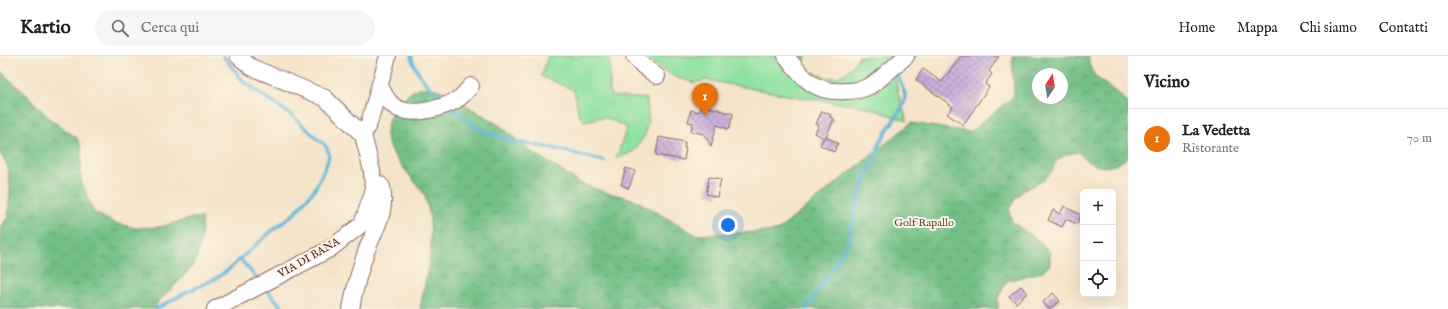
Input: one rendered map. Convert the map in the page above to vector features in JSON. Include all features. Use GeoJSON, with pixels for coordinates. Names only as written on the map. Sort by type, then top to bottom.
{"type":"FeatureCollection","features":[{"type":"Feature","properties":{"kind":"street"},"geometry":{"type":"LineString","coordinates":[[238,56],[251,67],[325,98],[363,135],[369,123],[388,56]]}},
{"type":"Feature","properties":{"kind":"street"},"geometry":{"type":"LineString","coordinates":[[634,56],[643,66],[657,76]]}},
{"type":"Feature","properties":{"kind":"street"},"geometry":{"type":"LineString","coordinates":[[786,56],[797,71],[810,83],[820,89],[840,92],[861,90],[871,85],[906,56]]}},
{"type":"Feature","properties":{"kind":"street"},"geometry":{"type":"LineString","coordinates":[[380,86],[387,99],[399,109],[412,112],[434,109],[458,99],[471,86]]}},
{"type":"Feature","properties":{"kind":"street","name":"VIA DI BANA"},"geometry":{"type":"LineString","coordinates":[[215,309],[330,249],[362,224],[373,193],[372,171],[363,135]]}},
{"type":"Feature","properties":{"kind":"street"},"geometry":{"type":"LineString","coordinates":[[351,309],[365,253],[383,213],[384,203],[382,187],[373,182]]}},
{"type":"Feature","properties":{"kind":"green space"},"geometry":{"type":"Polygon","coordinates":[[[548,56],[610,56],[610,96],[647,99],[648,119],[645,135],[634,151],[616,159],[627,127],[604,117],[584,121],[579,116],[574,90],[541,76],[548,56]]]}},
{"type":"Feature","properties":{"kind":"green space"},"geometry":{"type":"Polygon","coordinates":[[[642,56],[806,56],[803,72],[812,77],[814,72],[821,76],[834,78],[845,73],[855,63],[859,56],[894,56],[892,58],[898,93],[907,121],[866,107],[787,95],[706,80],[694,83],[675,77],[642,56]]]}},
{"type":"Feature","properties":{"kind":"green space","name":"Golf Rapallo"},"geometry":{"type":"Polygon","coordinates":[[[1012,56],[1089,56],[1089,65],[1092,72],[1103,83],[1123,98],[1128,105],[1128,157],[1115,165],[1102,166],[1090,162],[1078,152],[1067,154],[1057,160],[1052,171],[1044,180],[1023,191],[1015,199],[1009,210],[1012,222],[1042,243],[1050,253],[1050,265],[1041,272],[1007,281],[998,298],[998,309],[420,309],[431,252],[430,218],[425,195],[395,157],[389,146],[386,135],[388,122],[392,111],[408,94],[418,88],[432,88],[444,92],[499,125],[528,149],[580,183],[641,203],[696,235],[777,231],[911,123],[970,132],[1014,96],[1012,56]]]}},
{"type":"Feature","properties":{"kind":"green space"},"geometry":{"type":"Polygon","coordinates":[[[0,71],[28,96],[50,119],[77,138],[81,147],[81,181],[94,212],[114,223],[136,228],[160,227],[192,218],[202,218],[201,240],[195,261],[183,277],[157,303],[155,309],[0,309],[0,228],[8,217],[10,190],[8,167],[0,155],[0,71]]]}},
{"type":"Feature","properties":{"kind":"building"},"geometry":{"type":"Polygon","coordinates":[[[961,56],[999,56],[989,71],[992,74],[985,84],[989,87],[963,125],[947,114],[953,107],[916,80],[923,69],[942,82],[961,56]]]}},
{"type":"Feature","properties":{"kind":"building"},"geometry":{"type":"Polygon","coordinates":[[[701,105],[733,114],[729,129],[717,125],[711,146],[704,134],[691,131],[693,123],[688,122],[691,110],[699,112],[701,105]]]}},
{"type":"Feature","properties":{"kind":"building"},"geometry":{"type":"Polygon","coordinates":[[[822,111],[831,115],[830,117],[834,119],[826,137],[838,143],[834,152],[820,145],[824,138],[815,133],[819,125],[816,124],[822,111]]]}},
{"type":"Feature","properties":{"kind":"building"},"geometry":{"type":"Polygon","coordinates":[[[659,137],[685,142],[684,148],[686,148],[684,160],[656,155],[659,137]]]}},
{"type":"Feature","properties":{"kind":"building"},"geometry":{"type":"Polygon","coordinates":[[[626,168],[635,171],[629,188],[621,185],[626,168]]]}},
{"type":"Feature","properties":{"kind":"building"},"geometry":{"type":"Polygon","coordinates":[[[709,177],[721,179],[717,197],[706,194],[709,177]]]}},
{"type":"Feature","properties":{"kind":"building"},"geometry":{"type":"Polygon","coordinates":[[[1064,206],[1080,214],[1080,217],[1077,224],[1066,219],[1062,227],[1048,220],[1053,210],[1060,214],[1064,206]]]}},
{"type":"Feature","properties":{"kind":"building"},"geometry":{"type":"Polygon","coordinates":[[[1021,286],[1027,293],[1016,303],[1009,296],[1021,286]]]}},
{"type":"Feature","properties":{"kind":"building"},"geometry":{"type":"Polygon","coordinates":[[[1053,293],[1060,301],[1049,309],[1043,302],[1053,293]]]}},
{"type":"Feature","properties":{"kind":"waterway"},"geometry":{"type":"LineString","coordinates":[[156,309],[215,279],[228,270],[274,229],[294,214],[315,189],[328,161],[329,154],[326,146],[290,114],[244,82],[223,56]]}},
{"type":"Feature","properties":{"kind":"waterway"},"geometry":{"type":"LineString","coordinates":[[411,56],[424,81],[444,101]]}},
{"type":"Feature","properties":{"kind":"waterway"},"geometry":{"type":"LineString","coordinates":[[806,309],[847,245],[861,190],[881,140],[904,104],[905,94],[898,76],[915,56]]}},
{"type":"Feature","properties":{"kind":"waterway"},"geometry":{"type":"LineString","coordinates":[[451,107],[481,131],[513,141],[561,150],[604,161]]}},
{"type":"Feature","properties":{"kind":"waterway"},"geometry":{"type":"LineString","coordinates":[[240,259],[259,281]]}},
{"type":"Feature","properties":{"kind":"waterway"},"geometry":{"type":"LineString","coordinates":[[265,288],[284,309]]}},
{"type":"Feature","properties":{"kind":"place","name":"La Vedetta"},"geometry":{"type":"Point","coordinates":[705,116]}}]}
